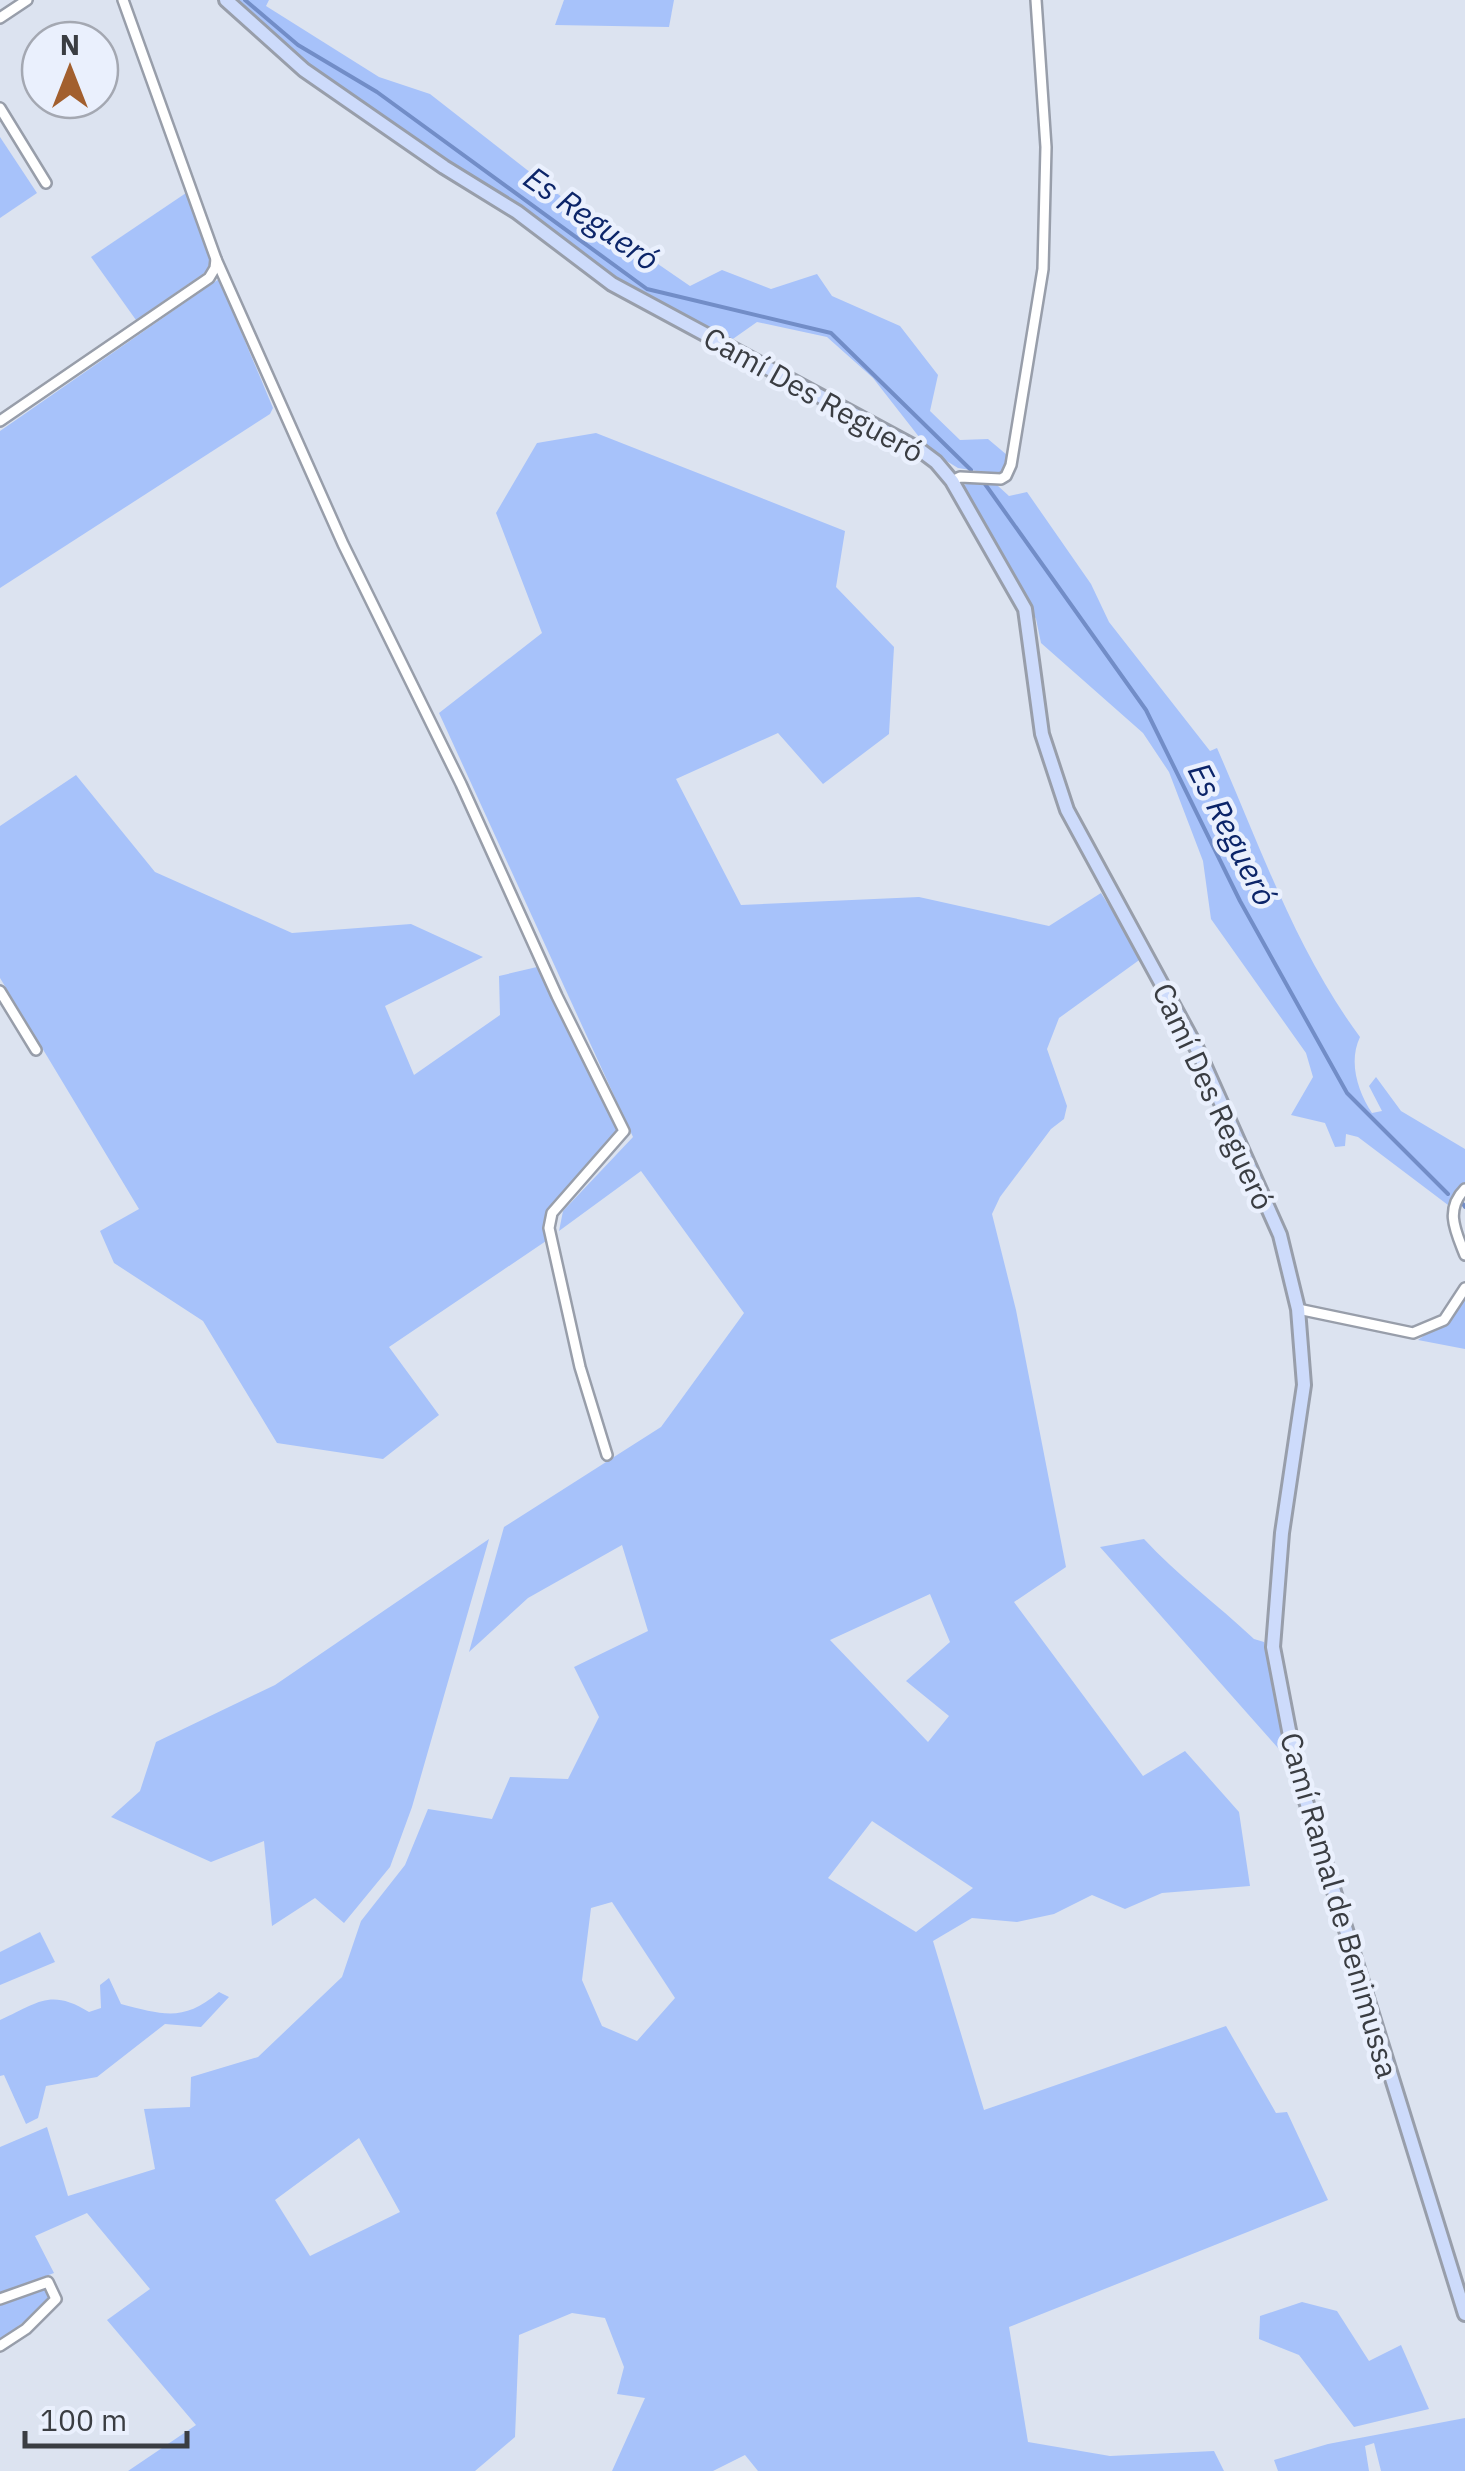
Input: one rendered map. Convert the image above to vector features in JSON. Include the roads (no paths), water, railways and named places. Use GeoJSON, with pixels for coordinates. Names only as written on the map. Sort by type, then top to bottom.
{"type":"FeatureCollection","features":[{"type":"Feature","properties":{"kind":"street"},"geometry":{"type":"LineString","coordinates":[[0,18],[27,0]]}},
{"type":"Feature","properties":{"kind":"street"},"geometry":{"type":"LineString","coordinates":[[123,0],[216,258],[342,544],[461,784],[624,1132],[552,1213],[550,1228],[580,1367],[607,1455]]}},
{"type":"Feature","properties":{"kind":"street","name":"Camí Des Regueró"},"geometry":{"type":"LineString","coordinates":[[226,0],[304,70],[444,167],[517,212],[612,284],[920,450],[952,481],[1026,608],[1042,734],[1068,810],[1196,1049],[1280,1235],[1298,1309]]}},
{"type":"Feature","properties":{"kind":"street"},"geometry":{"type":"LineString","coordinates":[[952,481],[970,477],[1001,479],[1012,465],[1042,283],[1046,148],[1036,0]]}},
{"type":"Feature","properties":{"kind":"street"},"geometry":{"type":"LineString","coordinates":[[0,108],[46,183]]}},
{"type":"Feature","properties":{"kind":"street"},"geometry":{"type":"LineString","coordinates":[[0,421],[210,278],[216,258]]}},
{"type":"Feature","properties":{"kind":"street"},"geometry":{"type":"LineString","coordinates":[[0,991],[36,1050]]}},
{"type":"Feature","properties":{"kind":"street"},"geometry":{"type":"LineString","coordinates":[[1465,1189],[1454,1204],[1452,1218],[1465,1255]]}},
{"type":"Feature","properties":{"kind":"street"},"geometry":{"type":"LineString","coordinates":[[1298,1309],[1413,1333],[1444,1320],[1465,1288]]}},
{"type":"Feature","properties":{"kind":"street","name":"Camí Ramal de Benimussa"},"geometry":{"type":"LineString","coordinates":[[1298,1309],[1304,1385],[1282,1533],[1272,1647],[1297,1772],[1465,2314]]}},
{"type":"Feature","properties":{"kind":"street"},"geometry":{"type":"LineString","coordinates":[[0,2299],[48,2282],[56,2298],[26,2329],[0,2346]]}},
{"type":"Feature","properties":{"kind":"waterway","name":"Es Regueró"},"geometry":{"type":"LineString","coordinates":[[245,0],[298,45],[377,92],[647,289],[831,333],[971,470]]}},
{"type":"Feature","properties":{"kind":"waterway","name":"Es Regueró"},"geometry":{"type":"LineString","coordinates":[[985,484],[1146,710],[1240,901],[1347,1093],[1448,1194]]}}]}
